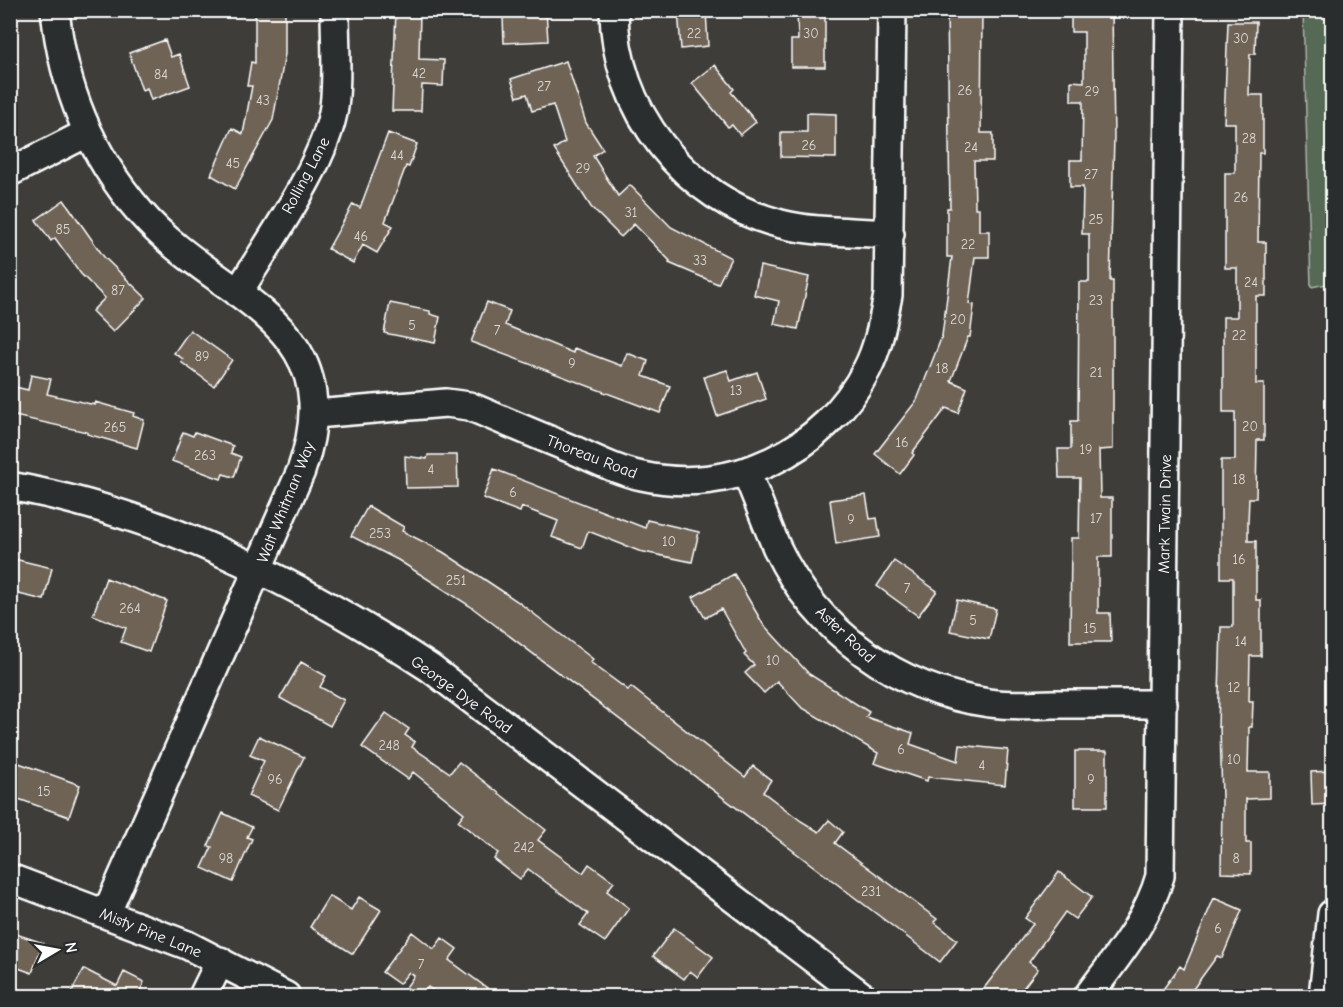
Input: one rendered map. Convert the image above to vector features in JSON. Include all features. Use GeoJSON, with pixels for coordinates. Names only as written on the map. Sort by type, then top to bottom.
{"type":"FeatureCollection","features":[{"type":"Feature","properties":{"kind":"street","name":"Walt Whitman Way"},"geometry":{"type":"LineString","coordinates":[[55,10],[58,44],[70,91],[87,133],[110,174],[140,213],[171,243],[273,320],[292,342],[304,363],[312,389],[315,414],[311,443],[301,471],[106,914]]}},
{"type":"Feature","properties":{"kind":"street","name":"Rolling Lane"},"geometry":{"type":"LineString","coordinates":[[238,293],[316,161],[327,135],[334,105],[335,10]]}},
{"type":"Feature","properties":{"kind":"street"},"geometry":{"type":"LineString","coordinates":[[614,10],[621,68],[637,108],[664,150],[679,167],[709,192],[743,211],[779,224],[801,228],[890,234]]}},
{"type":"Feature","properties":{"kind":"street","name":"Thoreau Road"},"geometry":{"type":"LineString","coordinates":[[315,414],[446,403],[469,406],[626,472],[644,477],[683,481],[716,479],[746,472],[768,464],[800,447],[825,427],[857,385],[867,369],[881,333],[888,295],[892,10]]}},
{"type":"Feature","properties":{"kind":"street","name":"Mark Twain Drive"},"geometry":{"type":"LineString","coordinates":[[1088,996],[1140,924],[1152,902],[1160,876],[1170,10]]}},
{"type":"Feature","properties":{"kind":"street"},"geometry":{"type":"LineString","coordinates":[[10,172],[87,133]]}},
{"type":"Feature","properties":{"kind":"street","name":"Aster Road"},"geometry":{"type":"LineString","coordinates":[[746,472],[778,550],[800,586],[825,619],[878,664],[918,685],[956,698],[991,704],[1162,704]]}},
{"type":"Feature","properties":{"kind":"street","name":"George Dye Road"},"geometry":{"type":"LineString","coordinates":[[10,486],[132,519],[174,533],[259,568],[365,625],[430,668],[862,996]]}},
{"type":"Feature","properties":{"kind":"street","name":"Misty Pine Lane"},"geometry":{"type":"LineString","coordinates":[[10,878],[187,945],[286,996]]}},
{"type":"Feature","properties":{"kind":"street"},"geometry":{"type":"LineString","coordinates":[[1323,996],[1332,914]]}},
{"type":"Feature","properties":{"kind":"street"},"geometry":{"type":"LineString","coordinates":[[203,996],[220,961]]}},
{"type":"Feature","properties":{"kind":"green space"},"geometry":{"type":"Polygon","coordinates":[[[1303,11],[1332,11],[1332,283],[1311,287],[1303,11]]]}},
{"type":"Feature","properties":{"kind":"building"},"geometry":{"type":"Polygon","coordinates":[[[255,10],[285,10],[285,54],[273,120],[235,189],[211,175],[232,128],[243,134],[252,86],[247,86],[251,62],[255,63],[255,10]]]}},
{"type":"Feature","properties":{"kind":"building"},"geometry":{"type":"Polygon","coordinates":[[[396,10],[420,10],[419,59],[444,60],[443,86],[422,85],[421,111],[392,111],[396,10]]]}},
{"type":"Feature","properties":{"kind":"building"},"geometry":{"type":"Polygon","coordinates":[[[519,10],[546,10],[548,41],[504,43],[503,17],[519,16],[519,10]]]}},
{"type":"Feature","properties":{"kind":"building"},"geometry":{"type":"Polygon","coordinates":[[[678,10],[706,10],[708,46],[681,49],[678,10]]]}},
{"type":"Feature","properties":{"kind":"building"},"geometry":{"type":"Polygon","coordinates":[[[797,10],[825,10],[825,67],[791,67],[791,40],[798,40],[797,10]]]}},
{"type":"Feature","properties":{"kind":"building"},"geometry":{"type":"Polygon","coordinates":[[[947,10],[982,10],[981,133],[993,133],[993,161],[974,161],[975,208],[979,208],[979,231],[989,231],[989,257],[975,257],[969,304],[974,305],[970,337],[968,337],[951,381],[967,388],[958,413],[946,408],[912,453],[914,455],[900,474],[875,454],[917,400],[942,336],[952,257],[947,257],[947,208],[950,208],[947,10]]]}},
{"type":"Feature","properties":{"kind":"building"},"geometry":{"type":"Polygon","coordinates":[[[1071,10],[1112,10],[1114,137],[1110,281],[1113,281],[1113,449],[1099,450],[1100,498],[1112,498],[1112,557],[1098,557],[1098,613],[1110,613],[1111,642],[1070,642],[1071,538],[1079,538],[1080,478],[1059,478],[1058,449],[1071,449],[1071,421],[1078,421],[1079,282],[1089,282],[1089,234],[1082,234],[1083,187],[1070,187],[1070,160],[1082,160],[1083,101],[1071,101],[1071,81],[1084,82],[1084,32],[1071,32],[1071,10]]]}},
{"type":"Feature","properties":{"kind":"building"},"geometry":{"type":"Polygon","coordinates":[[[1228,22],[1256,22],[1255,54],[1250,54],[1249,95],[1263,95],[1263,153],[1259,153],[1258,242],[1266,242],[1266,296],[1256,296],[1256,384],[1264,384],[1264,440],[1257,440],[1256,498],[1249,498],[1248,522],[1248,541],[1256,541],[1256,600],[1261,600],[1261,656],[1250,656],[1249,701],[1253,701],[1252,727],[1249,727],[1248,772],[1270,772],[1270,798],[1246,799],[1246,843],[1251,843],[1251,874],[1221,873],[1222,799],[1220,727],[1218,727],[1221,627],[1233,627],[1233,578],[1221,578],[1221,460],[1235,460],[1235,412],[1223,412],[1223,317],[1237,317],[1237,268],[1225,268],[1225,173],[1235,173],[1235,123],[1224,123],[1228,22]]]}},
{"type":"Feature","properties":{"kind":"building"},"geometry":{"type":"Polygon","coordinates":[[[165,40],[171,57],[179,54],[190,86],[151,100],[147,88],[142,90],[129,53],[165,40]]]}},
{"type":"Feature","properties":{"kind":"building"},"geometry":{"type":"Polygon","coordinates":[[[566,61],[586,123],[603,149],[593,156],[618,196],[630,185],[671,227],[731,258],[718,284],[669,263],[670,261],[634,224],[621,237],[591,207],[554,149],[565,142],[553,105],[532,111],[527,94],[517,97],[511,79],[566,61]]]}},
{"type":"Feature","properties":{"kind":"building"},"geometry":{"type":"Polygon","coordinates":[[[715,65],[734,89],[731,92],[756,122],[740,135],[732,125],[728,127],[692,83],[715,65]]]}},
{"type":"Feature","properties":{"kind":"building"},"geometry":{"type":"Polygon","coordinates":[[[807,113],[836,114],[836,158],[781,157],[781,132],[807,132],[807,113]]]}},
{"type":"Feature","properties":{"kind":"building"},"geometry":{"type":"Polygon","coordinates":[[[388,133],[417,144],[409,167],[406,166],[385,222],[393,226],[377,253],[363,245],[353,263],[328,249],[353,204],[360,208],[388,133]]]}},
{"type":"Feature","properties":{"kind":"building"},"geometry":{"type":"Polygon","coordinates":[[[64,200],[104,257],[146,298],[113,332],[92,311],[105,298],[81,274],[55,238],[51,241],[36,220],[64,200]]]}},
{"type":"Feature","properties":{"kind":"building"},"geometry":{"type":"Polygon","coordinates":[[[760,266],[809,277],[798,329],[774,324],[779,301],[754,295],[760,266]]]}},
{"type":"Feature","properties":{"kind":"building"},"geometry":{"type":"Polygon","coordinates":[[[487,302],[510,311],[505,325],[573,353],[574,348],[622,366],[627,353],[648,361],[643,376],[670,386],[660,413],[471,342],[487,302]]]}},
{"type":"Feature","properties":{"kind":"building"},"geometry":{"type":"Polygon","coordinates":[[[390,303],[430,311],[430,314],[440,317],[435,343],[384,333],[390,303]]]}},
{"type":"Feature","properties":{"kind":"building"},"geometry":{"type":"Polygon","coordinates":[[[190,330],[232,360],[214,386],[181,362],[183,359],[174,353],[190,330]]]}},
{"type":"Feature","properties":{"kind":"building"},"geometry":{"type":"Polygon","coordinates":[[[727,370],[731,381],[757,372],[766,399],[717,416],[704,377],[727,370]]]}},
{"type":"Feature","properties":{"kind":"building"},"geometry":{"type":"Polygon","coordinates":[[[31,375],[51,379],[47,394],[95,405],[95,402],[134,413],[133,416],[144,420],[137,448],[87,434],[87,432],[10,415],[15,387],[28,390],[31,375]]]}},
{"type":"Feature","properties":{"kind":"building"},"geometry":{"type":"Polygon","coordinates":[[[183,432],[193,436],[195,432],[233,446],[231,453],[241,457],[234,477],[223,474],[221,479],[172,461],[183,432]]]}},
{"type":"Feature","properties":{"kind":"building"},"geometry":{"type":"Polygon","coordinates":[[[428,455],[457,455],[458,487],[406,488],[405,456],[427,459],[428,455]]]}},
{"type":"Feature","properties":{"kind":"building"},"geometry":{"type":"Polygon","coordinates":[[[494,469],[645,528],[647,520],[699,532],[692,562],[639,551],[588,531],[582,548],[552,537],[558,521],[522,507],[520,512],[483,498],[494,469]]]}},
{"type":"Feature","properties":{"kind":"building"},"geometry":{"type":"Polygon","coordinates":[[[866,495],[870,519],[877,518],[880,537],[836,544],[830,500],[866,495]]]}},
{"type":"Feature","properties":{"kind":"building"},"geometry":{"type":"Polygon","coordinates":[[[368,506],[404,527],[402,531],[443,552],[517,601],[593,659],[590,662],[628,690],[631,687],[745,777],[753,766],[771,780],[763,792],[801,821],[819,832],[829,820],[843,832],[835,843],[937,919],[934,922],[957,940],[940,962],[470,606],[398,560],[351,536],[368,506]]]}},
{"type":"Feature","properties":{"kind":"building"},"geometry":{"type":"Polygon","coordinates":[[[10,558],[52,568],[44,600],[10,592],[10,558]]]}},
{"type":"Feature","properties":{"kind":"building"},"geometry":{"type":"Polygon","coordinates":[[[894,561],[937,591],[918,616],[877,586],[894,561]]]}},
{"type":"Feature","properties":{"kind":"building"},"geometry":{"type":"Polygon","coordinates":[[[734,574],[763,624],[809,674],[869,712],[866,717],[913,733],[910,744],[958,761],[960,745],[1008,750],[1005,785],[928,777],[927,781],[874,763],[878,753],[801,707],[777,681],[764,693],[745,673],[754,665],[744,655],[746,653],[721,609],[705,618],[693,597],[734,574]]]}},
{"type":"Feature","properties":{"kind":"building"},"geometry":{"type":"Polygon","coordinates":[[[106,578],[167,601],[149,652],[121,642],[126,628],[93,615],[106,578]]]}},
{"type":"Feature","properties":{"kind":"building"},"geometry":{"type":"Polygon","coordinates":[[[957,600],[996,609],[989,639],[950,631],[957,600]]]}},
{"type":"Feature","properties":{"kind":"building"},"geometry":{"type":"Polygon","coordinates":[[[301,662],[326,676],[320,687],[344,700],[330,726],[280,698],[301,662]]]}},
{"type":"Feature","properties":{"kind":"building"},"geometry":{"type":"Polygon","coordinates":[[[386,713],[409,729],[405,735],[415,742],[412,747],[450,773],[459,762],[546,830],[538,840],[583,873],[589,864],[614,882],[607,891],[629,908],[605,942],[580,925],[588,914],[566,897],[528,869],[520,879],[494,859],[498,853],[458,821],[464,813],[413,772],[408,779],[362,747],[386,713]]]}},
{"type":"Feature","properties":{"kind":"building"},"geometry":{"type":"Polygon","coordinates":[[[259,736],[304,757],[278,810],[248,796],[264,761],[250,755],[259,736]]]}},
{"type":"Feature","properties":{"kind":"building"},"geometry":{"type":"Polygon","coordinates":[[[1075,751],[1107,751],[1107,807],[1075,807],[1075,751]]]}},
{"type":"Feature","properties":{"kind":"building"},"geometry":{"type":"Polygon","coordinates":[[[16,762],[80,785],[69,817],[10,796],[10,777],[16,762]]]}},
{"type":"Feature","properties":{"kind":"building"},"geometry":{"type":"Polygon","coordinates":[[[1332,771],[1332,804],[1312,805],[1311,772],[1332,771]]]}},
{"type":"Feature","properties":{"kind":"building"},"geometry":{"type":"Polygon","coordinates":[[[223,813],[252,827],[247,837],[252,839],[233,882],[202,868],[212,847],[208,846],[223,813]]]}},
{"type":"Feature","properties":{"kind":"building"},"geometry":{"type":"Polygon","coordinates":[[[1059,872],[1092,897],[1075,919],[1065,912],[1029,962],[1038,969],[1017,996],[978,996],[1033,924],[1025,918],[1059,872]]]}},
{"type":"Feature","properties":{"kind":"building"},"geometry":{"type":"Polygon","coordinates":[[[329,896],[351,910],[359,897],[381,910],[353,954],[310,927],[329,896]]]}},
{"type":"Feature","properties":{"kind":"building"},"geometry":{"type":"Polygon","coordinates":[[[1214,898],[1242,910],[1222,958],[1217,956],[1188,996],[1158,996],[1180,966],[1184,969],[1214,898]]]}},
{"type":"Feature","properties":{"kind":"building"},"geometry":{"type":"Polygon","coordinates":[[[674,928],[713,957],[698,977],[690,971],[684,979],[653,956],[674,928]]]}},
{"type":"Feature","properties":{"kind":"building"},"geometry":{"type":"Polygon","coordinates":[[[10,932],[43,943],[32,973],[10,965],[10,932]]]}},
{"type":"Feature","properties":{"kind":"building"},"geometry":{"type":"Polygon","coordinates":[[[412,932],[434,949],[442,938],[457,949],[449,960],[498,996],[441,996],[428,987],[421,996],[413,996],[404,990],[414,976],[409,972],[399,984],[382,972],[412,932]]]}},
{"type":"Feature","properties":{"kind":"building"},"geometry":{"type":"Polygon","coordinates":[[[84,969],[117,986],[124,972],[144,982],[138,996],[69,996],[84,969]]]}}]}
